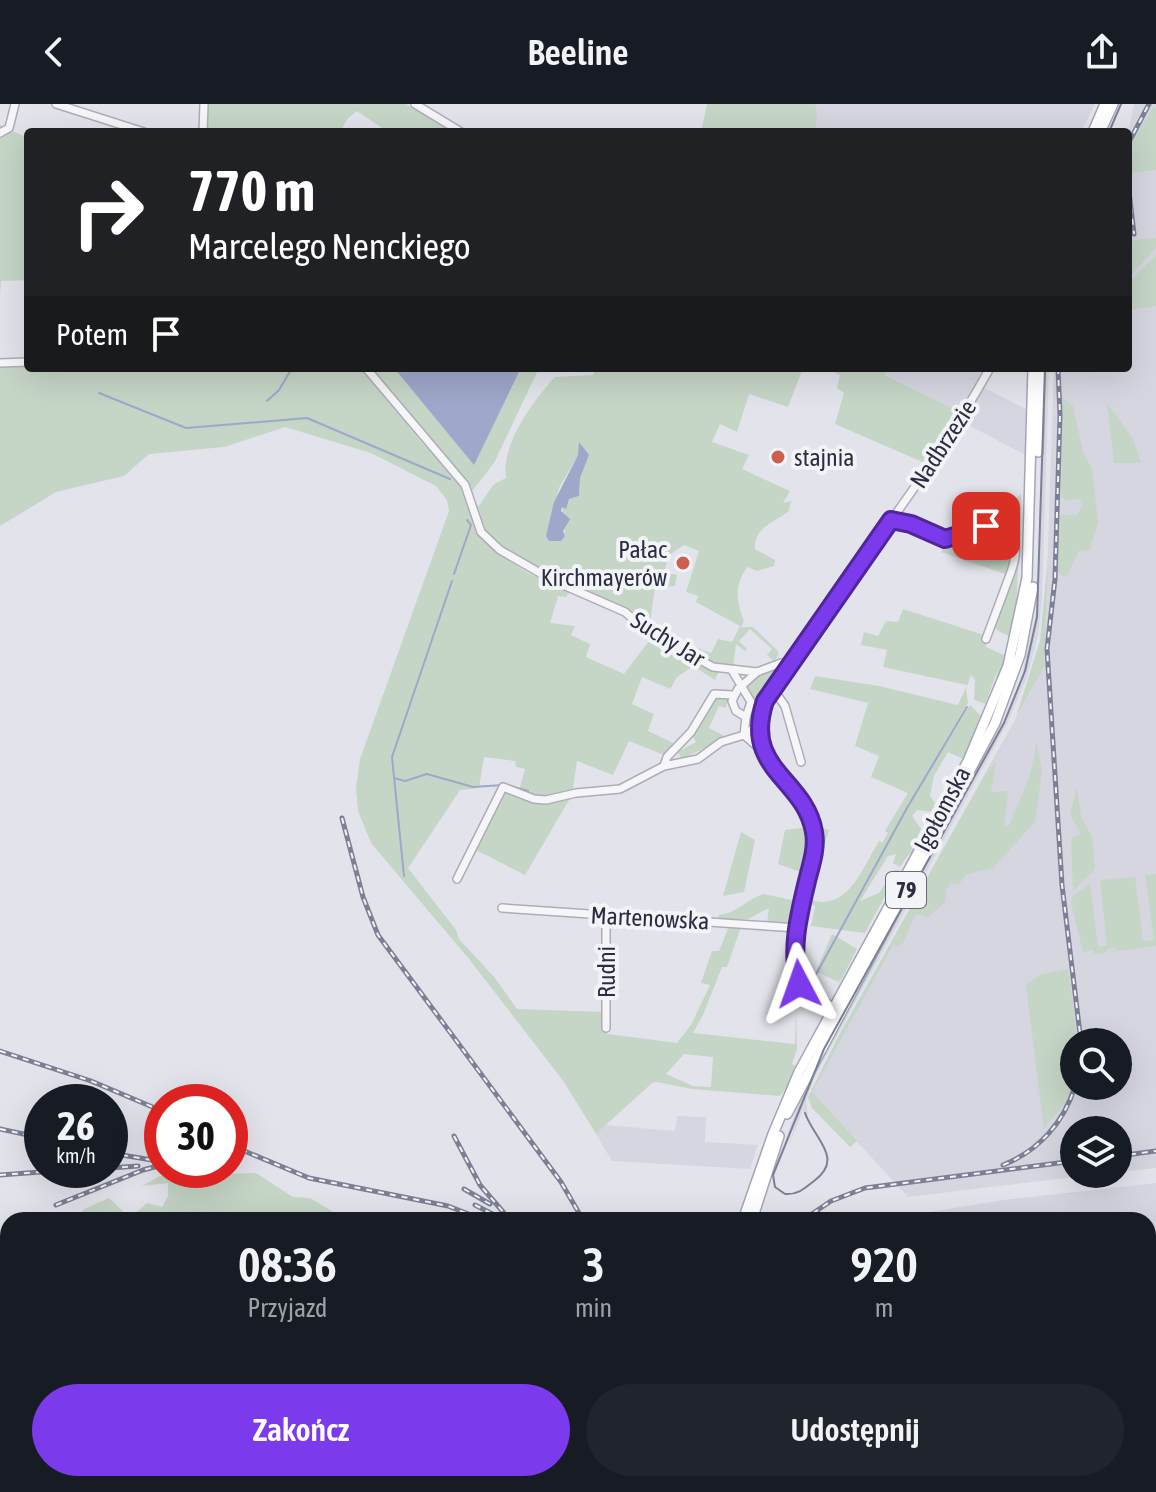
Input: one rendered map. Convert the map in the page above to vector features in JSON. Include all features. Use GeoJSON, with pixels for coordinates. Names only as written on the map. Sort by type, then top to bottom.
{"type":"FeatureCollection","features":[{"type":"Feature","properties":{"kind":"main road"},"geometry":{"type":"LineString","coordinates":[[1095,128],[1105,104]]}},
{"type":"Feature","properties":{"kind":"main road"},"geometry":{"type":"LineString","coordinates":[[1102,128],[1113,104]]}},
{"type":"Feature","properties":{"kind":"main road","name":"Igołomska"},"geometry":{"type":"LineString","coordinates":[[755,1212],[783,1125],[837,1008],[968,761],[1011,657],[1027,578],[1033,372]]}},
{"type":"Feature","properties":{"kind":"main road","name":"Igołomska"},"geometry":{"type":"LineString","coordinates":[[746,1212],[785,1103],[986,742],[1016,671],[1027,627],[1033,577],[1040,372]]}},
{"type":"Feature","properties":{"kind":"street"},"geometry":{"type":"LineString","coordinates":[[0,133],[9,128],[15,104]]}},
{"type":"Feature","properties":{"kind":"street"},"geometry":{"type":"LineString","coordinates":[[56,104],[131,128]]}},
{"type":"Feature","properties":{"kind":"street"},"geometry":{"type":"LineString","coordinates":[[203,128],[204,104]]}},
{"type":"Feature","properties":{"kind":"street"},"geometry":{"type":"LineString","coordinates":[[415,104],[454,128]]}},
{"type":"Feature","properties":{"kind":"street"},"geometry":{"type":"LineString","coordinates":[[0,363],[24,362]]}},
{"type":"Feature","properties":{"kind":"street","name":"Suchy Jar"},"geometry":{"type":"LineString","coordinates":[[369,372],[465,485],[481,532],[492,544],[554,581],[625,612],[683,653],[713,667],[733,672],[757,672],[781,663],[789,664]]}},
{"type":"Feature","properties":{"kind":"street","name":"Nadbrzezie"},"geometry":{"type":"LineString","coordinates":[[762,752],[759,725],[765,701],[962,419],[988,372]]}},
{"type":"Feature","properties":{"kind":"street"},"geometry":{"type":"LineString","coordinates":[[891,520],[911,524],[945,539],[988,525],[1011,537],[1016,549],[1015,563],[986,639]]}},
{"type":"Feature","properties":{"kind":"street"},"geometry":{"type":"LineString","coordinates":[[733,672],[751,702],[744,735]]}},
{"type":"Feature","properties":{"kind":"street"},"geometry":{"type":"LineString","coordinates":[[746,717],[733,707],[733,695],[757,672]]}},
{"type":"Feature","properties":{"kind":"street"},"geometry":{"type":"LineString","coordinates":[[773,689],[785,706],[801,762]]}},
{"type":"Feature","properties":{"kind":"street"},"geometry":{"type":"LineString","coordinates":[[664,766],[669,754],[691,732],[714,694],[733,695]]}},
{"type":"Feature","properties":{"kind":"street"},"geometry":{"type":"LineString","coordinates":[[457,879],[503,787],[534,799],[546,800],[576,793],[620,789],[664,766],[698,759],[721,742],[744,735],[759,725]]}},
{"type":"Feature","properties":{"kind":"street"},"geometry":{"type":"LineString","coordinates":[[744,735],[762,752],[798,800],[814,833],[813,856],[797,928],[800,986],[837,1008]]}},
{"type":"Feature","properties":{"kind":"street","name":"Martenowska"},"geometry":{"type":"LineString","coordinates":[[502,908],[797,928]]}},
{"type":"Feature","properties":{"kind":"street","name":"Rudni"},"geometry":{"type":"LineString","coordinates":[[606,916],[606,1028]]}},
{"type":"Feature","properties":{"kind":"shaded area"},"geometry":{"type":"Polygon","coordinates":[[[805,104],[1095,104],[1083,128],[763,128],[805,104]]]}},
{"type":"Feature","properties":{"kind":"shaded area"},"geometry":{"type":"Polygon","coordinates":[[[1134,104],[1156,104],[1156,1168],[1132,1171],[1132,1116],[1060,1116],[1060,1179],[908,1197],[811,1092],[1044,667],[1054,372],[1132,372],[1132,128],[1129,128],[1134,104]]]}},
{"type":"Feature","properties":{"kind":"shaded area"},"geometry":{"type":"Polygon","coordinates":[[[888,372],[984,372],[977,384],[1026,409],[1025,455],[957,419],[952,408],[886,375],[888,372]]]}},
{"type":"Feature","properties":{"kind":"shaded area"},"geometry":{"type":"Polygon","coordinates":[[[1044,372],[1049,372],[1042,601],[1038,635],[1027,677],[1007,724],[816,1074],[806,1100],[808,1118],[803,1110],[788,1148],[800,1108],[783,1146],[808,1079],[1003,721],[1021,679],[1037,608],[1044,372]]]}},
{"type":"Feature","properties":{"kind":"shaded area"},"geometry":{"type":"Polygon","coordinates":[[[677,1116],[706,1117],[705,1142],[758,1145],[750,1169],[612,1161],[596,1134],[606,1125],[675,1131],[677,1116]]]}},
{"type":"Feature","properties":{"kind":"shaded area"},"geometry":{"type":"Polygon","coordinates":[[[1156,1183],[1156,1212],[930,1212],[1003,1200],[1156,1183]]]}},
{"type":"Feature","properties":{"kind":"green space"},"geometry":{"type":"Polygon","coordinates":[[[207,104],[406,104],[448,128],[382,128],[357,111],[342,128],[207,128],[207,104]]]}},
{"type":"Feature","properties":{"kind":"green space"},"geometry":{"type":"Polygon","coordinates":[[[707,104],[815,104],[817,113],[815,128],[702,128],[707,104]]]}},
{"type":"Feature","properties":{"kind":"green space"},"geometry":{"type":"Polygon","coordinates":[[[1153,107],[1156,108],[1156,170],[1132,173],[1132,143],[1153,107]]]}},
{"type":"Feature","properties":{"kind":"green space"},"geometry":{"type":"Polygon","coordinates":[[[0,125],[24,136],[24,280],[1,281],[0,296],[0,125]]]}},
{"type":"Feature","properties":{"kind":"green space"},"geometry":{"type":"Polygon","coordinates":[[[1156,238],[1156,248],[1132,274],[1132,241],[1156,238]]]}},
{"type":"Feature","properties":{"kind":"green space"},"geometry":{"type":"Polygon","coordinates":[[[1156,255],[1156,306],[1132,309],[1132,279],[1156,255]]]}},
{"type":"Feature","properties":{"kind":"green space"},"geometry":{"type":"Polygon","coordinates":[[[24,365],[24,372],[364,372],[424,445],[457,479],[481,536],[495,551],[528,573],[569,592],[566,597],[558,596],[550,623],[575,626],[571,635],[590,644],[586,657],[624,674],[649,641],[637,620],[536,567],[493,540],[485,529],[478,507],[494,484],[506,478],[508,451],[520,424],[555,377],[593,375],[594,372],[801,372],[788,407],[749,394],[737,432],[720,424],[712,442],[749,455],[742,469],[790,491],[783,503],[791,501],[789,511],[766,526],[756,542],[755,549],[775,560],[774,566],[757,571],[747,567],[738,594],[744,621],[741,627],[753,627],[778,651],[778,656],[774,661],[767,655],[772,649],[750,629],[739,641],[747,649],[745,651],[736,644],[733,667],[721,666],[715,680],[693,666],[677,677],[670,689],[642,677],[632,704],[654,714],[648,731],[673,743],[664,755],[629,741],[613,775],[577,761],[572,795],[525,875],[474,849],[503,789],[536,802],[558,799],[544,799],[519,791],[525,769],[516,767],[515,761],[484,757],[479,788],[460,790],[408,868],[456,930],[459,939],[495,978],[517,1009],[605,1012],[604,1031],[608,1034],[677,1043],[691,1025],[710,985],[701,983],[712,951],[719,951],[730,924],[742,924],[727,967],[722,967],[693,1033],[795,1044],[796,1008],[797,1049],[792,1064],[796,1066],[788,1086],[780,1096],[652,1083],[596,1134],[564,1082],[469,959],[371,843],[358,811],[356,789],[360,759],[449,511],[447,500],[436,486],[371,453],[285,427],[224,447],[149,454],[124,476],[56,492],[0,526],[0,366],[24,365]],[[578,455],[559,488],[546,536],[561,541],[565,536],[562,506],[569,499],[579,496],[580,478],[589,455],[578,455]],[[684,545],[669,555],[664,572],[677,575],[675,586],[655,588],[650,621],[673,639],[711,653],[718,639],[732,642],[740,626],[696,602],[698,596],[686,592],[699,551],[684,545]],[[684,1054],[666,1074],[693,1086],[711,1087],[713,1057],[684,1054]]]}},
{"type":"Feature","properties":{"kind":"green space"},"geometry":{"type":"Polygon","coordinates":[[[374,372],[397,372],[474,464],[519,372],[537,372],[494,463],[472,491],[374,372]]]}},
{"type":"Feature","properties":{"kind":"green space"},"geometry":{"type":"Polygon","coordinates":[[[834,372],[887,372],[885,375],[952,408],[971,396],[927,464],[835,424],[844,393],[837,388],[840,375],[834,372]]]}},
{"type":"Feature","properties":{"kind":"green space"},"geometry":{"type":"Polygon","coordinates":[[[1062,397],[1073,406],[1083,452],[1092,469],[1098,522],[1090,550],[1079,551],[1067,575],[1063,576],[1057,571],[1060,515],[1077,515],[1082,506],[1080,499],[1066,500],[1061,497],[1062,397]]]}},
{"type":"Feature","properties":{"kind":"green space"},"geometry":{"type":"Polygon","coordinates":[[[1107,403],[1133,439],[1141,463],[1114,463],[1107,403]]]}},
{"type":"Feature","properties":{"kind":"green space"},"geometry":{"type":"Polygon","coordinates":[[[1021,494],[1021,538],[1014,535],[1021,539],[1021,549],[989,522],[1021,494]]]}},
{"type":"Feature","properties":{"kind":"green space"},"geometry":{"type":"Polygon","coordinates":[[[988,526],[1008,539],[1011,558],[1008,575],[941,552],[952,540],[988,526]]]}},
{"type":"Feature","properties":{"kind":"green space"},"geometry":{"type":"Polygon","coordinates":[[[1019,553],[1016,606],[1022,581],[1009,636],[998,631],[992,623],[1017,566],[1019,553]]]}},
{"type":"Feature","properties":{"kind":"green space"},"geometry":{"type":"Polygon","coordinates":[[[1048,557],[1044,667],[1016,717],[1040,641],[1048,557]]]}},
{"type":"Feature","properties":{"kind":"green space"},"geometry":{"type":"Polygon","coordinates":[[[903,609],[987,636],[986,647],[1004,655],[1007,652],[991,698],[999,667],[985,704],[974,700],[975,680],[971,675],[966,689],[968,703],[914,795],[970,705],[982,717],[963,759],[948,752],[934,776],[930,796],[935,803],[932,811],[943,796],[935,811],[933,812],[917,810],[912,816],[921,829],[910,853],[932,817],[912,854],[900,867],[893,863],[896,854],[888,856],[860,901],[879,893],[895,870],[899,870],[865,933],[811,926],[815,906],[805,899],[818,844],[816,826],[829,830],[808,899],[822,902],[843,895],[852,886],[879,841],[882,843],[888,833],[885,831],[908,793],[871,777],[879,756],[855,746],[868,703],[810,689],[815,676],[879,686],[958,705],[967,685],[883,667],[887,650],[861,645],[864,632],[878,636],[886,621],[898,622],[903,609]]]}},
{"type":"Feature","properties":{"kind":"green space"},"geometry":{"type":"Polygon","coordinates":[[[782,665],[757,722],[748,729],[754,701],[745,685],[759,674],[782,665]]]}},
{"type":"Feature","properties":{"kind":"green space"},"geometry":{"type":"Polygon","coordinates":[[[726,694],[729,699],[725,708],[719,706],[709,728],[723,735],[723,739],[682,759],[678,752],[696,742],[692,735],[714,696],[726,694]]]}},
{"type":"Feature","properties":{"kind":"green space"},"geometry":{"type":"Polygon","coordinates":[[[1013,724],[985,776],[996,762],[991,792],[1008,791],[1004,827],[1009,825],[1030,773],[1036,741],[1042,771],[1035,822],[992,869],[967,874],[958,885],[952,883],[946,890],[945,902],[928,917],[915,914],[903,943],[896,947],[894,943],[812,1092],[857,1141],[850,1147],[812,1108],[808,1097],[838,1037],[1013,724]]]}},
{"type":"Feature","properties":{"kind":"green space"},"geometry":{"type":"Polygon","coordinates":[[[1077,787],[1081,817],[1092,837],[1095,869],[1073,891],[1071,838],[1081,834],[1070,814],[1077,787]]]}},
{"type":"Feature","properties":{"kind":"green space"},"geometry":{"type":"Polygon","coordinates":[[[809,827],[811,839],[803,873],[778,864],[785,830],[809,827]]]}},
{"type":"Feature","properties":{"kind":"green space"},"geometry":{"type":"Polygon","coordinates":[[[741,832],[755,840],[744,892],[723,896],[741,832]]]}},
{"type":"Feature","properties":{"kind":"green space"},"geometry":{"type":"Polygon","coordinates":[[[1156,874],[1156,946],[1110,952],[1119,949],[1109,948],[1107,952],[1094,954],[1093,950],[1083,952],[1071,903],[1073,896],[1090,884],[1098,946],[1107,946],[1100,880],[1135,877],[1143,941],[1154,940],[1145,875],[1156,874]]]}},
{"type":"Feature","properties":{"kind":"green space"},"geometry":{"type":"Polygon","coordinates":[[[764,894],[796,901],[792,925],[767,923],[769,908],[748,919],[718,919],[719,915],[732,912],[764,894]]]}},
{"type":"Feature","properties":{"kind":"green space"},"geometry":{"type":"Polygon","coordinates":[[[832,934],[857,949],[834,994],[841,979],[838,982],[816,971],[832,934]]]}},
{"type":"Feature","properties":{"kind":"green space"},"geometry":{"type":"Polygon","coordinates":[[[1068,969],[1076,1028],[1060,1028],[1060,1100],[1066,1100],[1044,1129],[1026,985],[1039,975],[1068,969]]]}},
{"type":"Feature","properties":{"kind":"green space"},"geometry":{"type":"Polygon","coordinates":[[[248,1173],[256,1173],[293,1197],[310,1198],[334,1212],[137,1212],[147,1203],[162,1207],[168,1196],[168,1188],[248,1188],[248,1173]]]}},
{"type":"Feature","properties":{"kind":"green space"},"geometry":{"type":"Polygon","coordinates":[[[109,1198],[124,1212],[83,1212],[109,1198]]]}},
{"type":"Feature","properties":{"kind":"water"},"geometry":{"type":"Polygon","coordinates":[[[397,372],[519,372],[474,465],[397,372]]]}},
{"type":"Feature","properties":{"kind":"water"},"geometry":{"type":"Polygon","coordinates":[[[579,442],[589,455],[580,478],[579,496],[569,499],[566,509],[562,507],[561,511],[570,519],[563,531],[565,536],[561,541],[549,541],[546,536],[554,502],[578,455],[579,442]]]}},
{"type":"Feature","properties":{"kind":"waterway"},"geometry":{"type":"LineString","coordinates":[[267,401],[279,390],[290,372]]}},
{"type":"Feature","properties":{"kind":"waterway"},"geometry":{"type":"LineString","coordinates":[[99,393],[186,428],[307,418],[450,479]]}},
{"type":"Feature","properties":{"kind":"waterway"},"geometry":{"type":"LineString","coordinates":[[454,574],[471,525],[467,520]]}},
{"type":"Feature","properties":{"kind":"waterway"},"geometry":{"type":"LineString","coordinates":[[404,876],[392,757],[452,581]]}},
{"type":"Feature","properties":{"kind":"waterway"},"geometry":{"type":"LineString","coordinates":[[813,980],[907,808],[967,707]]}},
{"type":"Feature","properties":{"kind":"waterway"},"geometry":{"type":"LineString","coordinates":[[394,778],[405,781],[427,774],[473,787],[503,785]]}},
{"type":"Feature","properties":{"kind":"waterway"},"geometry":{"type":"LineString","coordinates":[[510,786],[528,791]]}},
{"type":"Feature","properties":{"kind":"tram line"},"geometry":{"type":"LineString","coordinates":[[1111,128],[1121,104]]}},
{"type":"Feature","properties":{"kind":"tram line"},"geometry":{"type":"LineString","coordinates":[[805,1113],[824,1148],[827,1164],[814,1181],[794,1193],[785,1194],[775,1187],[773,1175],[824,1049],[1004,723],[1025,671],[1037,617],[1045,372]]}},
{"type":"Feature","properties":{"kind":"railway"},"geometry":{"type":"LineString","coordinates":[[1132,136],[1149,104]]}},
{"type":"Feature","properties":{"kind":"railway"},"geometry":{"type":"LineString","coordinates":[[1132,217],[1134,234]]}},
{"type":"Feature","properties":{"kind":"railway"},"geometry":{"type":"LineString","coordinates":[[1058,372],[1060,415],[1055,579],[1047,649],[1062,885],[1079,1028]]}},
{"type":"Feature","properties":{"kind":"railway"},"geometry":{"type":"LineString","coordinates":[[342,818],[363,897],[378,935],[561,1182],[578,1212]]}},
{"type":"Feature","properties":{"kind":"railway"},"geometry":{"type":"LineString","coordinates":[[0,1051],[91,1081],[144,1103]]}},
{"type":"Feature","properties":{"kind":"railway"},"geometry":{"type":"LineString","coordinates":[[1003,1165],[1038,1144],[1057,1124],[1070,1100]]}},
{"type":"Feature","properties":{"kind":"railway"},"geometry":{"type":"LineString","coordinates":[[0,1129],[24,1134]]}},
{"type":"Feature","properties":{"kind":"railway"},"geometry":{"type":"LineString","coordinates":[[454,1136],[480,1185],[503,1212]]}},
{"type":"Feature","properties":{"kind":"railway"},"geometry":{"type":"LineString","coordinates":[[1132,1154],[1156,1151]]}},
{"type":"Feature","properties":{"kind":"railway"},"geometry":{"type":"LineString","coordinates":[[248,1153],[309,1178],[448,1206],[463,1212]]}},
{"type":"Feature","properties":{"kind":"railway"},"geometry":{"type":"LineString","coordinates":[[128,1156],[144,1159]]}},
{"type":"Feature","properties":{"kind":"railway"},"geometry":{"type":"LineString","coordinates":[[815,1212],[831,1201],[865,1188],[1060,1163]]}},
{"type":"Feature","properties":{"kind":"railway"},"geometry":{"type":"LineString","coordinates":[[128,1167],[138,1166]]}},
{"type":"Feature","properties":{"kind":"railway"},"geometry":{"type":"LineString","coordinates":[[56,1205],[144,1170]]}},
{"type":"Feature","properties":{"kind":"railway"},"geometry":{"type":"LineString","coordinates":[[0,1175],[24,1173]]}},
{"type":"Feature","properties":{"kind":"railway"},"geometry":{"type":"LineString","coordinates":[[464,1189],[490,1204]]}},
{"type":"Feature","properties":{"kind":"railway"},"geometry":{"type":"LineString","coordinates":[[475,1205],[489,1212]]}},
{"type":"Feature","properties":{"kind":"place","name":"stajnia"},"geometry":{"type":"Point","coordinates":[778,457]}},
{"type":"Feature","properties":{"kind":"place","name":"Pałac Kirchmayerów"},"geometry":{"type":"Point","coordinates":[683,563]}},
{"type":"Feature","properties":{"kind":"route"},"geometry":{"type":"LineString","coordinates":[[799,984],[798,916],[813,856],[814,833],[811,821],[798,800],[762,752],[758,731],[765,701],[891,520],[911,524],[945,539],[986,526]]}}]}
